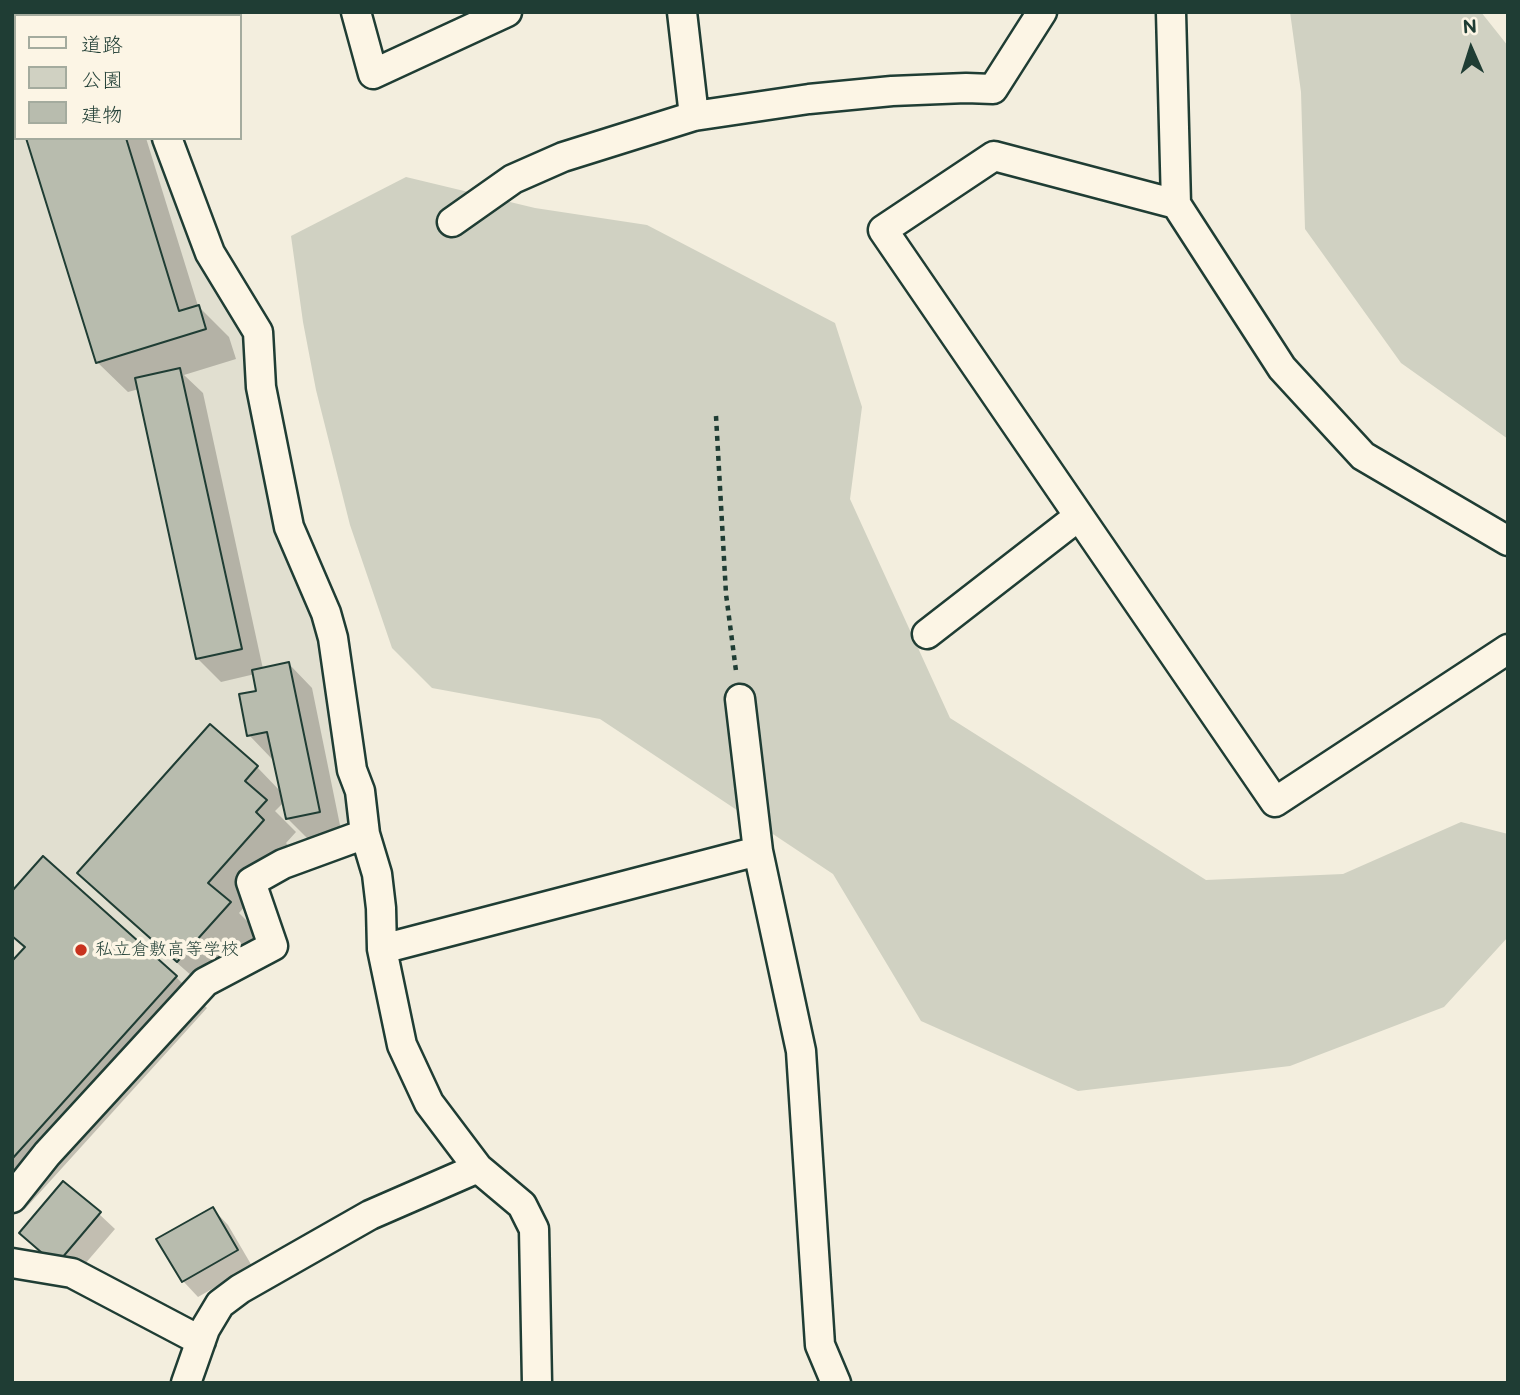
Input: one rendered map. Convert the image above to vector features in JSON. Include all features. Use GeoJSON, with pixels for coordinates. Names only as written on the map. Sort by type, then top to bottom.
{"type":"FeatureCollection","features":[{"type":"Feature","properties":{"kind":"street"},"geometry":{"type":"LineString","coordinates":[[356,12],[373,74],[507,12]]}},
{"type":"Feature","properties":{"kind":"street"},"geometry":{"type":"LineString","coordinates":[[682,12],[694,116]]}},
{"type":"Feature","properties":{"kind":"street"},"geometry":{"type":"LineString","coordinates":[[452,222],[513,179],[563,157],[694,116],[878,92],[993,89],[1042,12]]}},
{"type":"Feature","properties":{"kind":"street"},"geometry":{"type":"LineString","coordinates":[[1171,12],[1176,204],[1282,368],[1363,456],[1508,541]]}},
{"type":"Feature","properties":{"kind":"street"},"geometry":{"type":"LineString","coordinates":[[168,140],[210,253],[258,332],[261,387],[289,527],[326,613],[333,638],[352,770],[360,791],[365,834],[377,874],[382,949],[401,1045],[429,1103],[478,1168],[522,1205],[534,1229],[537,1383]]}},
{"type":"Feature","properties":{"kind":"street"},"geometry":{"type":"LineString","coordinates":[[1176,204],[994,156],[883,230],[1275,802],[1508,649]]}},
{"type":"Feature","properties":{"kind":"street"},"geometry":{"type":"LineString","coordinates":[[927,634],[1079,516]]}},
{"type":"Feature","properties":{"kind":"street"},"geometry":{"type":"LineString","coordinates":[[740,699],[758,851],[801,1051],[820,1345],[836,1383]]}},
{"type":"Feature","properties":{"kind":"street"},"geometry":{"type":"LineString","coordinates":[[12,1198],[47,1154],[205,982],[273,946],[251,882],[283,864],[365,834]]}},
{"type":"Feature","properties":{"kind":"street"},"geometry":{"type":"LineString","coordinates":[[382,949],[758,851]]}},
{"type":"Feature","properties":{"kind":"street"},"geometry":{"type":"LineString","coordinates":[[186,1383],[205,1329],[220,1304],[240,1289],[370,1215],[478,1168]]}},
{"type":"Feature","properties":{"kind":"street"},"geometry":{"type":"LineString","coordinates":[[12,1263],[72,1273],[201,1341]]}},
{"type":"Feature","properties":{"kind":"path"},"geometry":{"type":"LineString","coordinates":[[716,416],[726,594],[740,699]]}},
{"type":"Feature","properties":{"kind":"shaded area"},"geometry":{"type":"Polygon","coordinates":[[[12,12],[109,12],[14,14],[14,140],[161,140],[254,335],[324,621],[355,823],[340,832],[268,855],[239,871],[261,940],[194,970],[12,1185],[12,12]]]}},
{"type":"Feature","properties":{"kind":"green space"},"geometry":{"type":"Polygon","coordinates":[[[1290,12],[1481,12],[1508,46],[1508,439],[1401,363],[1305,229],[1301,92],[1290,12]]]}},
{"type":"Feature","properties":{"kind":"green space"},"geometry":{"type":"Polygon","coordinates":[[[406,177],[535,208],[647,225],[835,323],[862,407],[850,499],[950,718],[1206,880],[1343,874],[1461,822],[1508,834],[1508,937],[1444,1007],[1290,1066],[1078,1091],[921,1021],[833,874],[600,719],[432,688],[392,648],[350,525],[316,390],[291,236],[406,177]]]}},
{"type":"Feature","properties":{"kind":"building"},"geometry":{"type":"Polygon","coordinates":[[[12,12],[96,12],[14,14],[12,90],[12,12]]]}},
{"type":"Feature","properties":{"kind":"building"},"geometry":{"type":"Polygon","coordinates":[[[27,140],[127,140],[179,311],[199,305],[206,329],[96,363],[27,140]]]}},
{"type":"Feature","properties":{"kind":"building"},"geometry":{"type":"Polygon","coordinates":[[[180,368],[242,649],[196,659],[135,378],[180,368]]]}},
{"type":"Feature","properties":{"kind":"building"},"geometry":{"type":"Polygon","coordinates":[[[289,662],[320,812],[286,819],[267,732],[247,736],[239,694],[256,691],[252,670],[289,662]]]}},
{"type":"Feature","properties":{"kind":"building"},"geometry":{"type":"Polygon","coordinates":[[[210,724],[258,766],[245,781],[267,800],[256,812],[264,820],[208,883],[231,902],[177,962],[77,873],[210,724]]]}},
{"type":"Feature","properties":{"kind":"building"},"geometry":{"type":"Polygon","coordinates":[[[43,856],[177,976],[12,1159],[12,961],[25,947],[12,936],[12,891],[43,856]]]}},
{"type":"Feature","properties":{"kind":"building"},"geometry":{"type":"Polygon","coordinates":[[[63,1181],[101,1212],[56,1265],[19,1233],[63,1181]]]}},
{"type":"Feature","properties":{"kind":"building"},"geometry":{"type":"Polygon","coordinates":[[[213,1207],[238,1250],[182,1282],[156,1239],[213,1207]]]}},
{"type":"Feature","properties":{"kind":"place","name":"私立倉敷高等学校"},"geometry":{"type":"Point","coordinates":[81,950]}}]}
